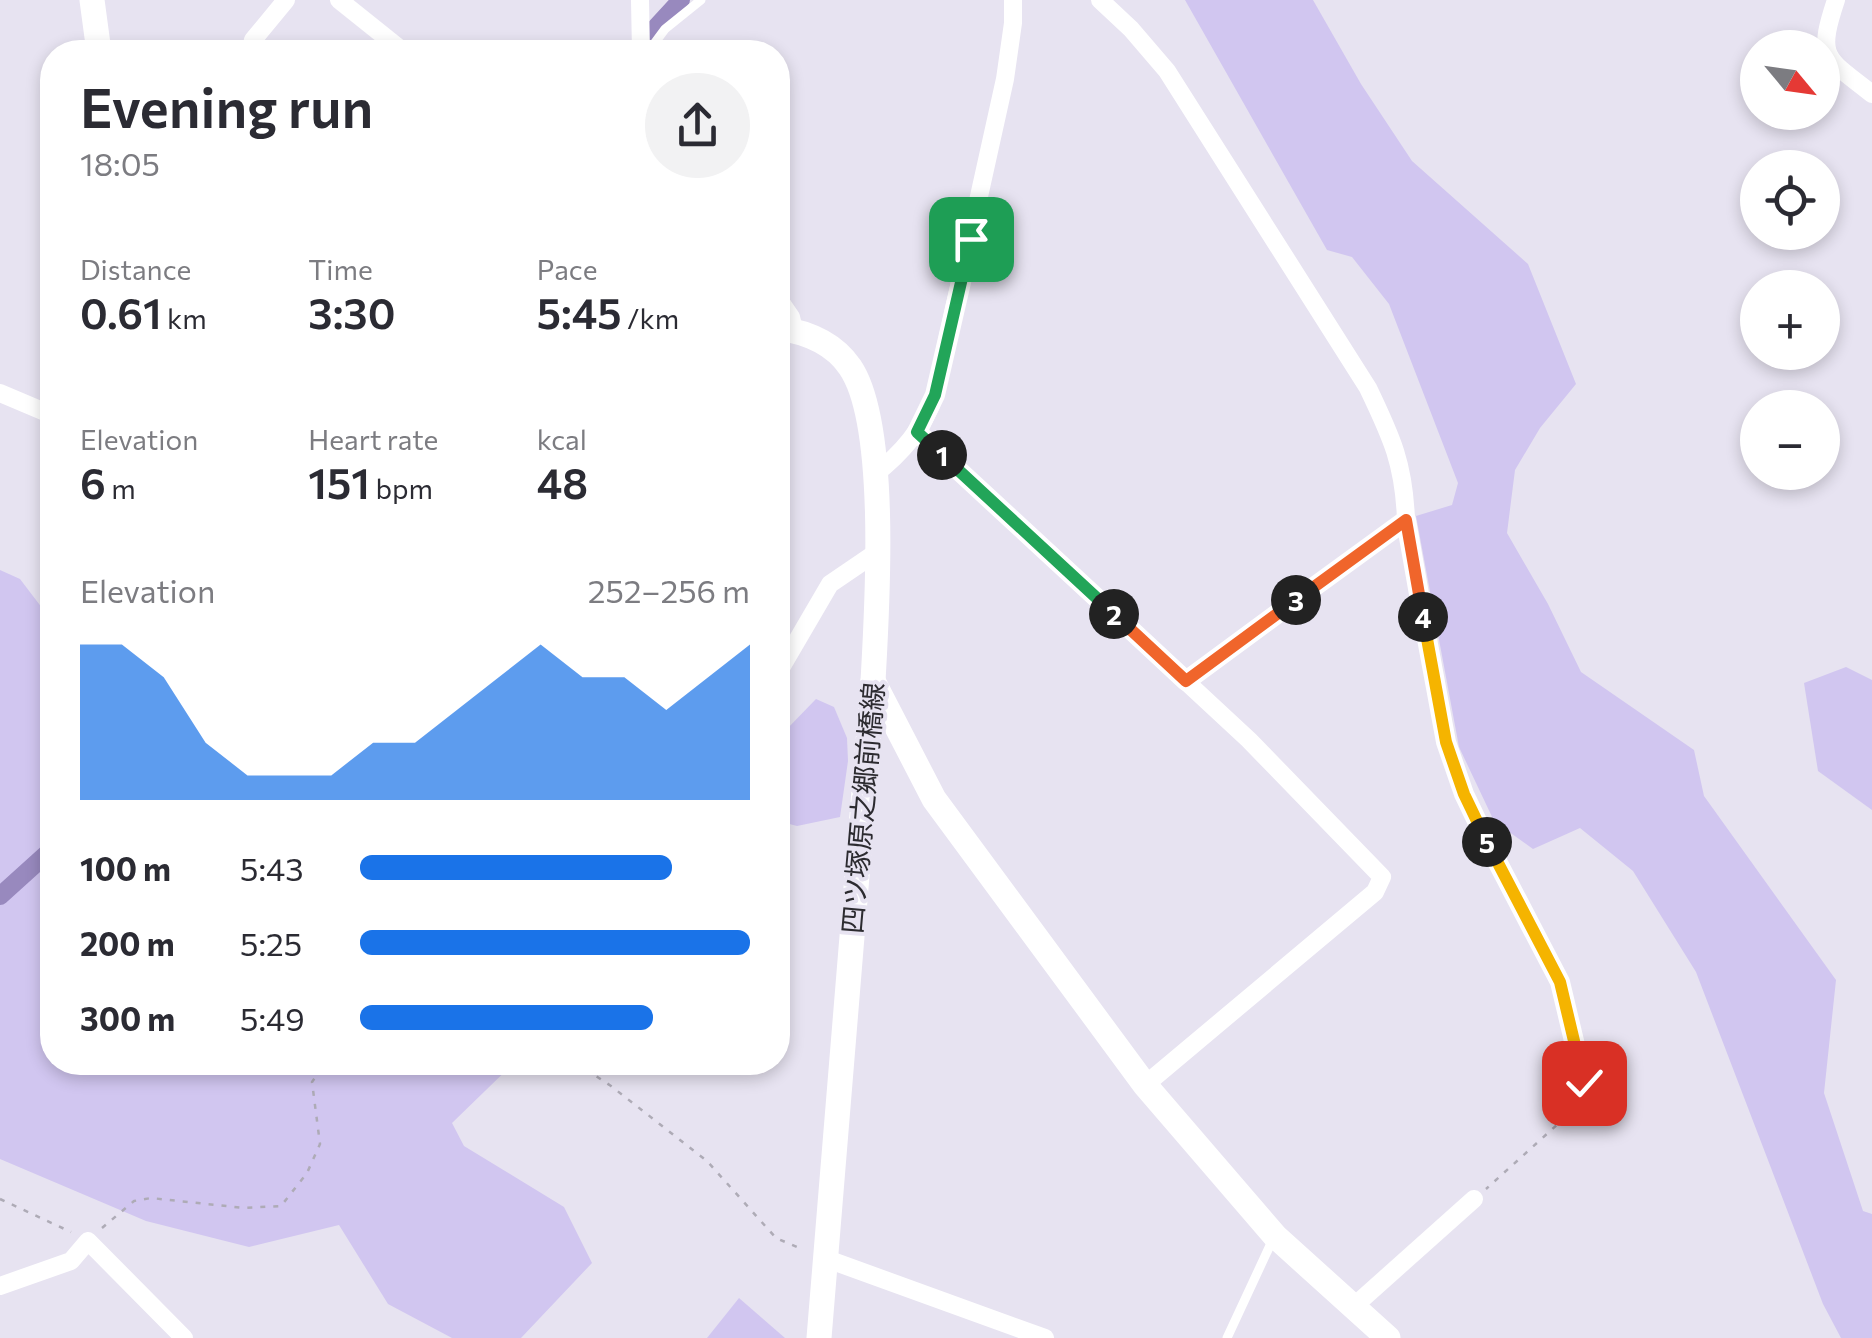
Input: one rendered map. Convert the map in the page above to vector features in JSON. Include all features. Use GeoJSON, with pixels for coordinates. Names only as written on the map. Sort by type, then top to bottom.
{"type":"FeatureCollection","features":[{"type":"Feature","properties":{"kind":"main road"},"geometry":{"type":"LineString","coordinates":[[92,0],[97,40]]}},
{"type":"Feature","properties":{"kind":"main road","name":"四ツ塚原之郷前橋線"},"geometry":{"type":"LineString","coordinates":[[790,330],[816,337],[838,352],[852,370],[866,401],[877,552],[873,681],[819,1338]]}},
{"type":"Feature","properties":{"kind":"main road"},"geometry":{"type":"LineString","coordinates":[[873,681],[934,799],[1145,1086],[1274,1236],[1388,1338]]}},
{"type":"Feature","properties":{"kind":"street"},"geometry":{"type":"LineString","coordinates":[[253,40],[286,0]]}},
{"type":"Feature","properties":{"kind":"street"},"geometry":{"type":"LineString","coordinates":[[338,0],[389,40]]}},
{"type":"Feature","properties":{"kind":"street"},"geometry":{"type":"LineString","coordinates":[[640,0],[640,40]]}},
{"type":"Feature","properties":{"kind":"street"},"geometry":{"type":"LineString","coordinates":[[874,474],[900,454],[917,432],[935,395],[1004,79],[1013,0]]}},
{"type":"Feature","properties":{"kind":"street"},"geometry":{"type":"LineString","coordinates":[[1100,0],[1167,71],[1368,388],[1391,436],[1404,479],[1406,520],[1186,681]]}},
{"type":"Feature","properties":{"kind":"street"},"geometry":{"type":"LineString","coordinates":[[1836,0],[1824,36],[1825,50],[1830,61],[1872,94]]}},
{"type":"Feature","properties":{"kind":"street"},"geometry":{"type":"LineString","coordinates":[[0,393],[40,409]]}},
{"type":"Feature","properties":{"kind":"street"},"geometry":{"type":"LineString","coordinates":[[917,432],[1249,740],[1382,876],[1375,892],[1145,1086]]}},
{"type":"Feature","properties":{"kind":"street"},"geometry":{"type":"LineString","coordinates":[[790,652],[830,584],[877,552]]}},
{"type":"Feature","properties":{"kind":"street"},"geometry":{"type":"LineString","coordinates":[[1352,1308],[1474,1200]]}},
{"type":"Feature","properties":{"kind":"street"},"geometry":{"type":"LineString","coordinates":[[0,1286],[70,1261],[88,1241],[184,1338]]}},
{"type":"Feature","properties":{"kind":"street"},"geometry":{"type":"LineString","coordinates":[[827,1259],[1045,1338]]}},
{"type":"Feature","properties":{"kind":"lane"},"geometry":{"type":"LineString","coordinates":[[657,40],[701,0]]}},
{"type":"Feature","properties":{"kind":"lane"},"geometry":{"type":"LineString","coordinates":[[1227,1338],[1274,1236]]}},
{"type":"Feature","properties":{"kind":"path"},"geometry":{"type":"LineString","coordinates":[[1406,520],[1446,742],[1464,794],[1560,982],[1575,1051],[1590,1095],[1474,1200]]}},
{"type":"Feature","properties":{"kind":"path"},"geometry":{"type":"LineString","coordinates":[[0,1200],[88,1241],[134,1202],[151,1198],[244,1208],[281,1206],[308,1172],[320,1144],[312,1082],[317,1075]]}},
{"type":"Feature","properties":{"kind":"path"},"geometry":{"type":"LineString","coordinates":[[594,1075],[707,1162],[776,1238],[827,1259]]}},
{"type":"Feature","properties":{"kind":"shaded area"},"geometry":{"type":"Polygon","coordinates":[[[1185,0],[1313,0],[1361,84],[1412,161],[1528,264],[1576,384],[1540,428],[1515,470],[1507,533],[1581,672],[1694,750],[1704,796],[1836,980],[1824,1093],[1863,1211],[1872,1214],[1872,1338],[1841,1338],[1823,1304],[1696,972],[1633,871],[1580,828],[1533,849],[1494,821],[1459,747],[1416,516],[1452,505],[1458,483],[1389,304],[1352,257],[1327,250],[1185,0]]]}},
{"type":"Feature","properties":{"kind":"shaded area"},"geometry":{"type":"Polygon","coordinates":[[[0,570],[20,579],[40,605],[40,1075],[502,1075],[452,1123],[464,1146],[564,1207],[592,1263],[521,1338],[452,1338],[388,1304],[339,1225],[249,1247],[146,1221],[0,1159],[0,570]]]}},
{"type":"Feature","properties":{"kind":"shaded area"},"geometry":{"type":"Polygon","coordinates":[[[1846,667],[1872,680],[1872,810],[1818,771],[1804,683],[1846,667]]]}},
{"type":"Feature","properties":{"kind":"shaded area"},"geometry":{"type":"Polygon","coordinates":[[[816,699],[834,707],[847,738],[848,761],[840,817],[790,824],[790,726],[816,699]]]}},
{"type":"Feature","properties":{"kind":"shaded area"},"geometry":{"type":"Polygon","coordinates":[[[739,1298],[785,1338],[707,1338],[739,1298]]]}},
{"type":"Feature","properties":{"kind":"waterway"},"geometry":{"type":"LineString","coordinates":[[644,40],[681,0]]}},
{"type":"Feature","properties":{"kind":"waterway"},"geometry":{"type":"LineString","coordinates":[[0,896],[40,860]]}},
{"type":"Feature","properties":{"kind":"route"},"geometry":{"type":"LineString","coordinates":[[971,239],[935,395],[917,432],[1186,681],[1406,520],[1446,742],[1464,794],[1560,982],[1584,1083]]}}]}
